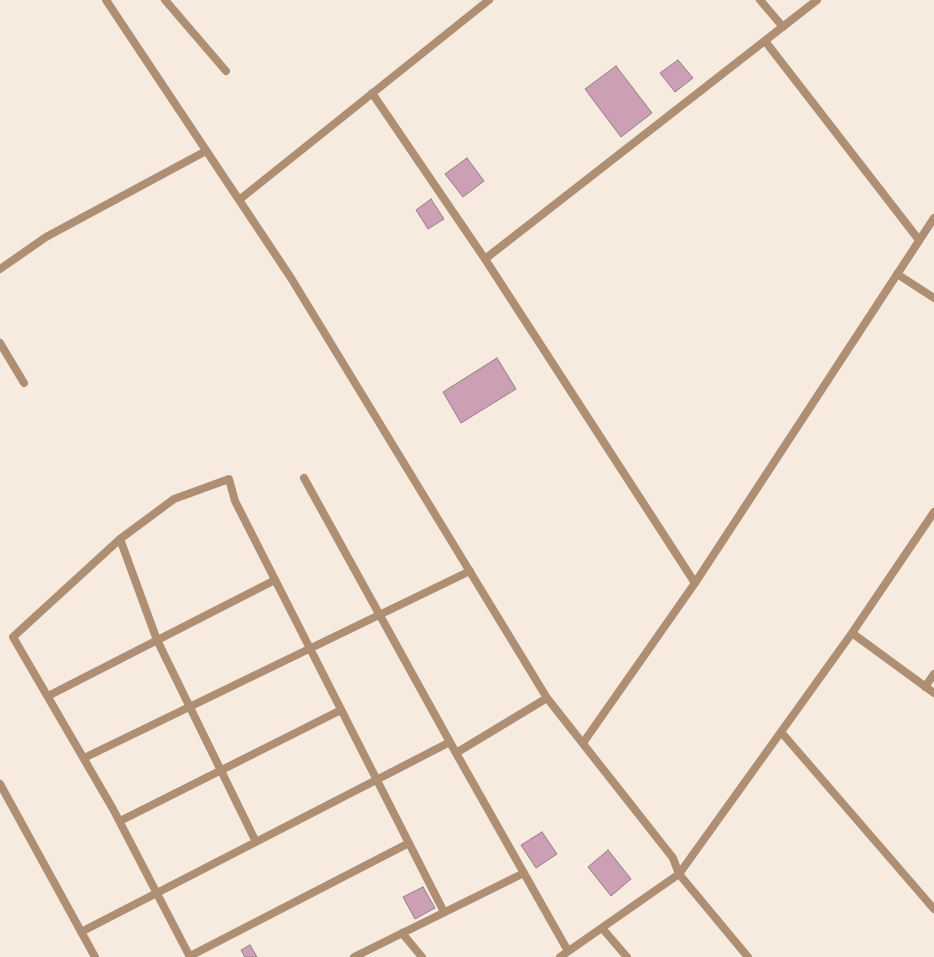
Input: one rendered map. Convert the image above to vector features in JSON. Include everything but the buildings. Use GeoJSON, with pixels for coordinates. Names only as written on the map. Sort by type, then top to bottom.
{"type":"FeatureCollection","features":[{"type":"Feature","properties":{"kind":"street"},"geometry":{"type":"LineString","coordinates":[[106,0],[291,278],[547,698],[673,858],[679,874],[748,957]]}},
{"type":"Feature","properties":{"kind":"street"},"geometry":{"type":"LineString","coordinates":[[165,0],[226,71]]}},
{"type":"Feature","properties":{"kind":"street"},"geometry":{"type":"LineString","coordinates":[[239,200],[489,0]]}},
{"type":"Feature","properties":{"kind":"street"},"geometry":{"type":"LineString","coordinates":[[760,0],[783,27]]}},
{"type":"Feature","properties":{"kind":"street"},"geometry":{"type":"LineString","coordinates":[[484,259],[817,0]]}},
{"type":"Feature","properties":{"kind":"street"},"geometry":{"type":"LineString","coordinates":[[764,41],[920,240]]}},
{"type":"Feature","properties":{"kind":"street"},"geometry":{"type":"LineString","coordinates":[[372,93],[484,259],[695,583]]}},
{"type":"Feature","properties":{"kind":"street"},"geometry":{"type":"LineString","coordinates":[[0,269],[46,237],[206,151]]}},
{"type":"Feature","properties":{"kind":"street"},"geometry":{"type":"LineString","coordinates":[[583,743],[695,583],[934,218]]}},
{"type":"Feature","properties":{"kind":"street"},"geometry":{"type":"LineString","coordinates":[[897,274],[934,298]]}},
{"type":"Feature","properties":{"kind":"street"},"geometry":{"type":"LineString","coordinates":[[0,342],[24,383]]}},
{"type":"Feature","properties":{"kind":"street"},"geometry":{"type":"LineString","coordinates":[[304,478],[456,753],[568,951]]}},
{"type":"Feature","properties":{"kind":"street"},"geometry":{"type":"LineString","coordinates":[[409,843],[190,957],[120,821],[13,637],[120,539],[174,499],[229,479],[235,501],[376,780],[409,843],[444,912]]}},
{"type":"Feature","properties":{"kind":"street"},"geometry":{"type":"LineString","coordinates":[[560,957],[679,874],[852,633],[934,512]]}},
{"type":"Feature","properties":{"kind":"street"},"geometry":{"type":"LineString","coordinates":[[120,539],[157,640],[256,842]]}},
{"type":"Feature","properties":{"kind":"street"},"geometry":{"type":"LineString","coordinates":[[84,758],[470,571]]}},
{"type":"Feature","properties":{"kind":"street"},"geometry":{"type":"LineString","coordinates":[[48,696],[275,580]]}},
{"type":"Feature","properties":{"kind":"street"},"geometry":{"type":"LineString","coordinates":[[852,633],[934,693]]}},
{"type":"Feature","properties":{"kind":"street"},"geometry":{"type":"LineString","coordinates":[[925,687],[934,674]]}},
{"type":"Feature","properties":{"kind":"street"},"geometry":{"type":"LineString","coordinates":[[456,753],[547,698]]}},
{"type":"Feature","properties":{"kind":"street"},"geometry":{"type":"LineString","coordinates":[[120,821],[341,710]]}},
{"type":"Feature","properties":{"kind":"street"},"geometry":{"type":"LineString","coordinates":[[781,732],[934,909]]}},
{"type":"Feature","properties":{"kind":"street"},"geometry":{"type":"LineString","coordinates":[[81,932],[450,742]]}},
{"type":"Feature","properties":{"kind":"street"},"geometry":{"type":"LineString","coordinates":[[0,784],[95,957]]}},
{"type":"Feature","properties":{"kind":"street"},"geometry":{"type":"LineString","coordinates":[[354,957],[524,873]]}},
{"type":"Feature","properties":{"kind":"street"},"geometry":{"type":"LineString","coordinates":[[602,928],[627,957]]}},
{"type":"Feature","properties":{"kind":"street"},"geometry":{"type":"LineString","coordinates":[[402,933],[422,957]]}}]}
